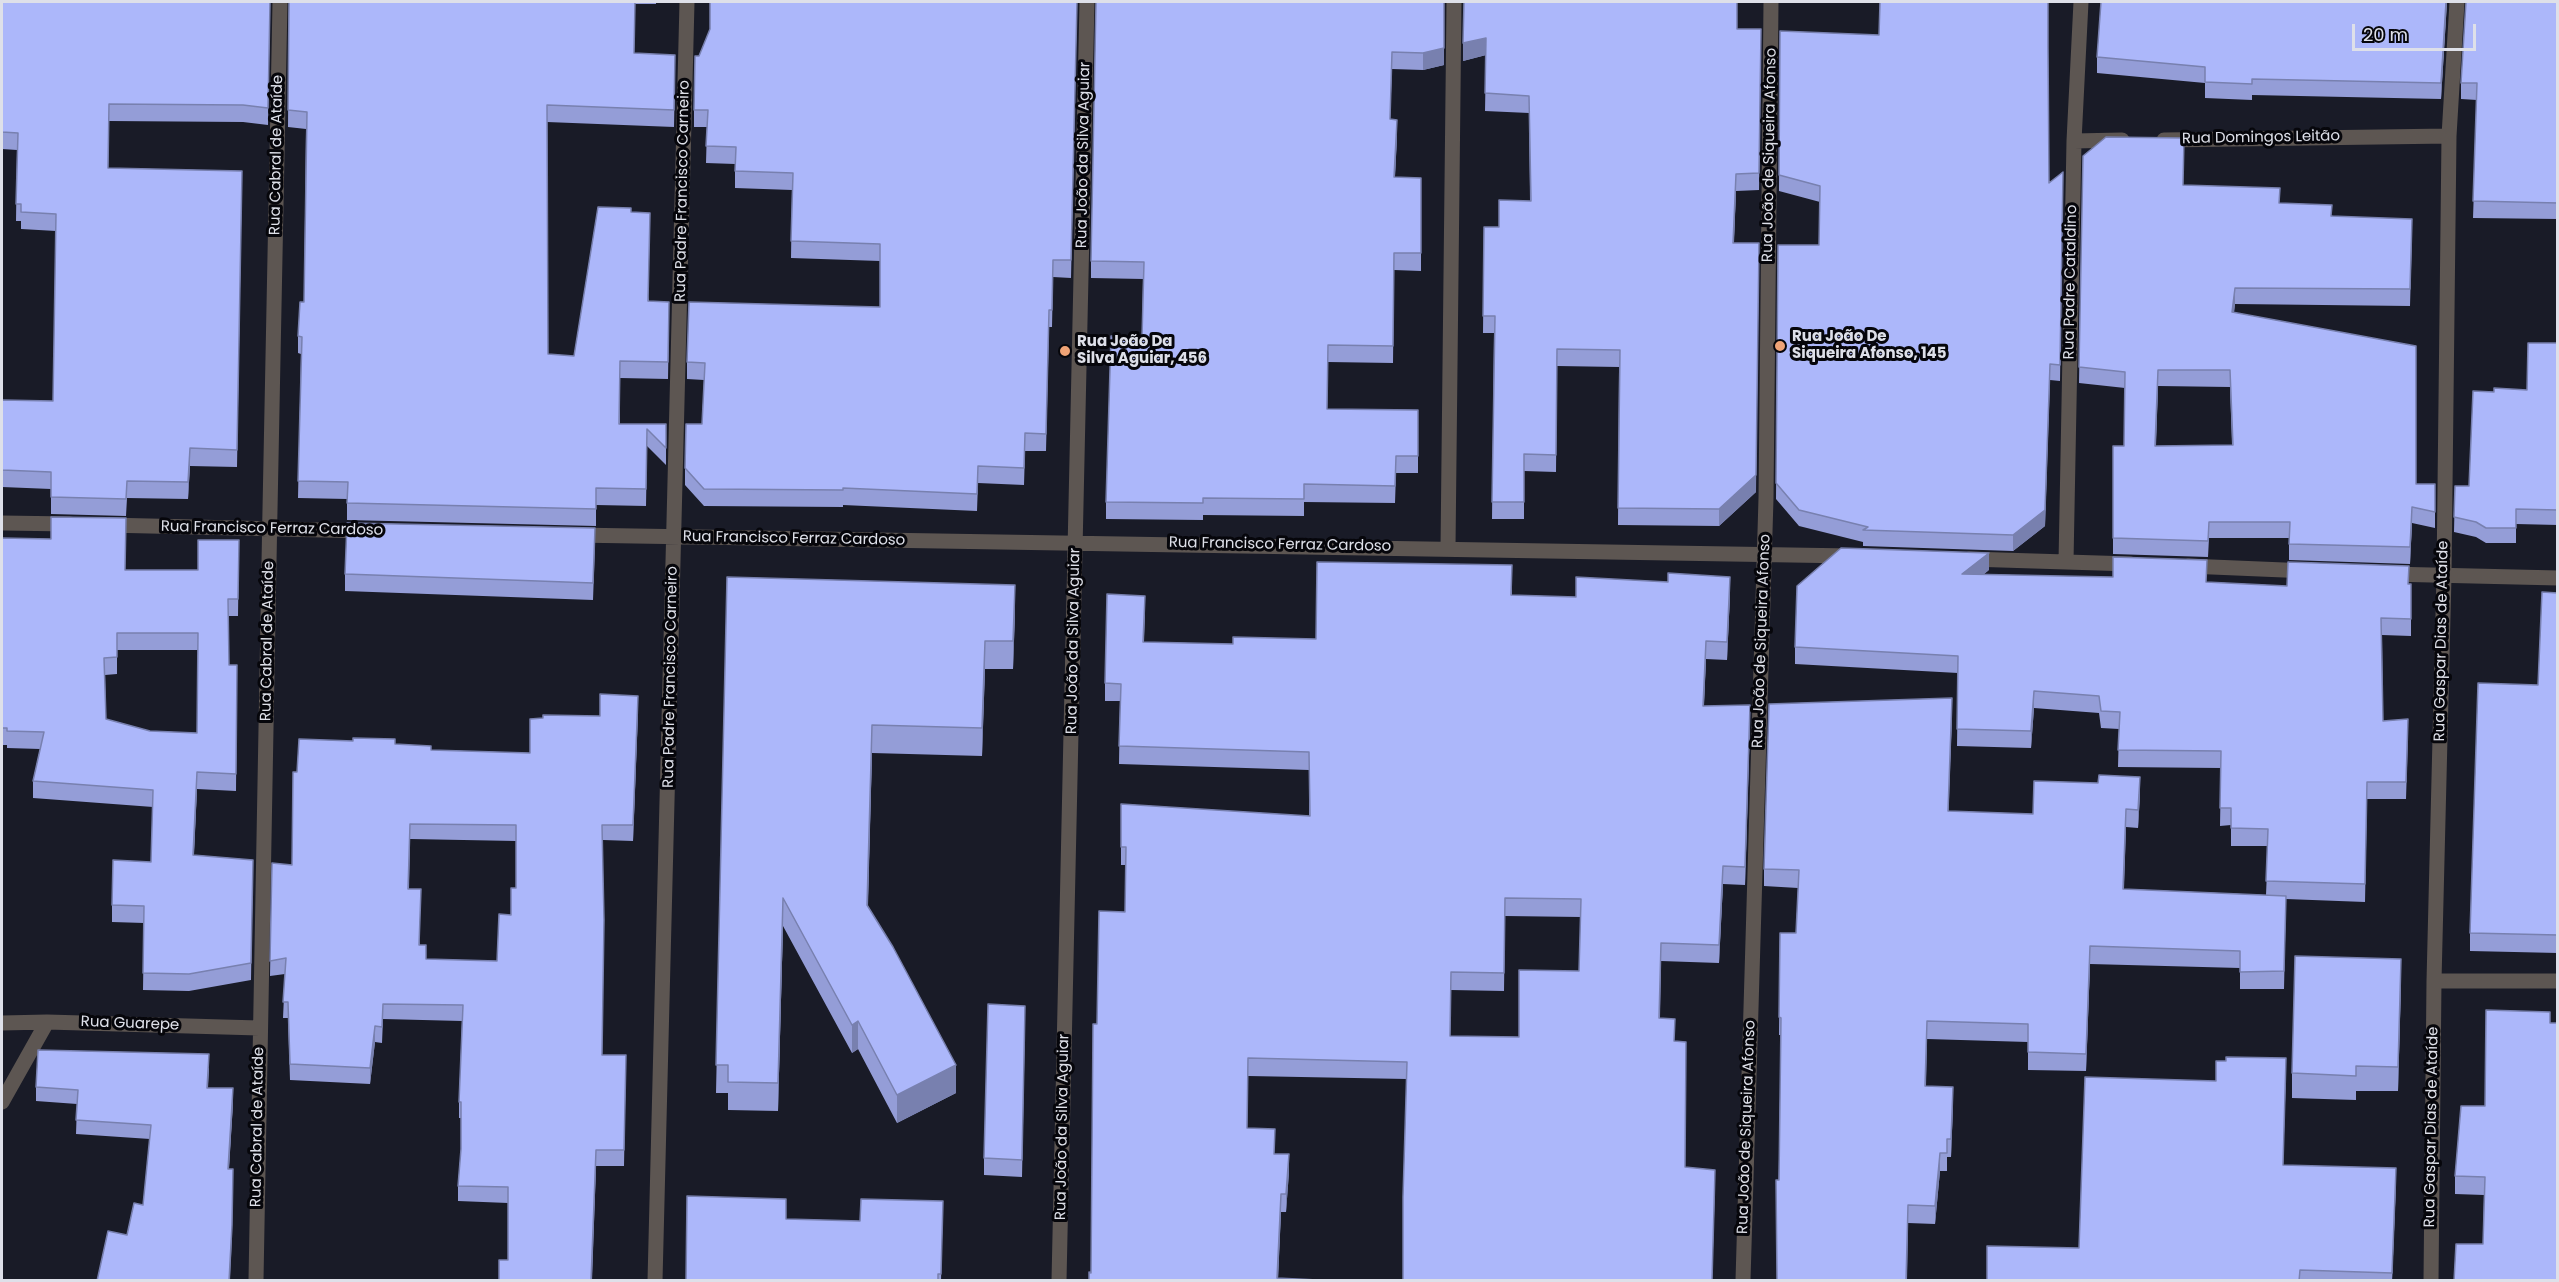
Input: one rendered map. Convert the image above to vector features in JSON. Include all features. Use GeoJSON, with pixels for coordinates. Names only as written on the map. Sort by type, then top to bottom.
{"type":"FeatureCollection","features":[{"type":"Feature","properties":{"kind":"street","name":"Rua Cabral de Ataíde"},"geometry":{"type":"LineString","coordinates":[[256,1281],[280,2]]}},
{"type":"Feature","properties":{"kind":"street","name":"Rua Padre Francisco Carneiro"},"geometry":{"type":"LineString","coordinates":[[655,1281],[687,2]]}},
{"type":"Feature","properties":{"kind":"street","name":"Rua João da Silva Aguiar"},"geometry":{"type":"LineString","coordinates":[[1059,1281],[1087,2]]}},
{"type":"Feature","properties":{"kind":"street"},"geometry":{"type":"LineString","coordinates":[[1448,548],[1454,2]]}},
{"type":"Feature","properties":{"kind":"street","name":"Rua João de Siqueira Afonso"},"geometry":{"type":"LineString","coordinates":[[1743,1281],[1764,553],[1771,2]]}},
{"type":"Feature","properties":{"kind":"street","name":"Rua Padre Cataldino"},"geometry":{"type":"LineString","coordinates":[[2066,562],[2074,141],[2081,2]]}},
{"type":"Feature","properties":{"kind":"street","name":"Rua Gaspar Dias de Ataíde"},"geometry":{"type":"LineString","coordinates":[[2431,1281],[2434,981],[2444,576],[2449,136],[2457,2]]}},
{"type":"Feature","properties":{"kind":"street","name":"Rua Domingos Leitão"},"geometry":{"type":"LineString","coordinates":[[2074,141],[2449,136]]}},
{"type":"Feature","properties":{"kind":"street","name":"Rua Francisco Ferraz Cardoso"},"geometry":{"type":"LineString","coordinates":[[2,523],[378,531]]}},
{"type":"Feature","properties":{"kind":"street","name":"Rua Francisco Ferraz Cardoso"},"geometry":{"type":"LineString","coordinates":[[556,535],[1869,556]]}},
{"type":"Feature","properties":{"kind":"street"},"geometry":{"type":"LineString","coordinates":[[1950,559],[2148,565]]}},
{"type":"Feature","properties":{"kind":"street"},"geometry":{"type":"LineString","coordinates":[[2172,566],[2326,571]]}},
{"type":"Feature","properties":{"kind":"street"},"geometry":{"type":"LineString","coordinates":[[2373,573],[2558,578]]}},
{"type":"Feature","properties":{"kind":"street"},"geometry":{"type":"LineString","coordinates":[[2434,981],[2558,981]]}},
{"type":"Feature","properties":{"kind":"street"},"geometry":{"type":"LineString","coordinates":[[2,1102],[47,1022]]}},
{"type":"Feature","properties":{"kind":"street","name":"Rua Guarepe"},"geometry":{"type":"LineString","coordinates":[[2,1023],[47,1022],[259,1028]]}},
{"type":"Feature","properties":{"kind":"building"},"geometry":{"type":"Polygon","coordinates":[[[2,2],[270,2],[268,108],[243,105],[109,104],[108,168],[242,171],[237,450],[190,448],[188,482],[127,481],[126,499],[51,497],[51,472],[2,470],[2,400],[53,401],[56,214],[21,212],[21,204],[16,204],[18,133],[2,132],[2,2]]]}},
{"type":"Feature","properties":{"kind":"building"},"geometry":{"type":"Polygon","coordinates":[[[289,2],[635,2],[634,53],[675,55],[674,110],[547,105],[548,354],[574,356],[598,207],[631,208],[631,212],[650,213],[648,301],[669,302],[668,362],[620,361],[619,424],[666,424],[666,448],[647,429],[646,489],[596,488],[596,509],[347,503],[348,482],[298,481],[302,337],[298,336],[300,302],[304,302],[307,112],[288,110],[289,2]]]}},
{"type":"Feature","properties":{"kind":"building"},"geometry":{"type":"Polygon","coordinates":[[[710,2],[1077,2],[1071,260],[1053,260],[1052,310],[1049,310],[1046,434],[1025,433],[1024,468],[978,466],[977,494],[843,488],[843,490],[704,489],[685,468],[686,424],[702,424],[705,363],[687,362],[689,302],[880,307],[880,244],[791,241],[793,173],[735,171],[736,147],[706,146],[708,110],[694,110],[695,56],[699,56],[710,29],[710,2]]]}},
{"type":"Feature","properties":{"kind":"building"},"geometry":{"type":"Polygon","coordinates":[[[1096,2],[1444,2],[1444,48],[1423,53],[1392,52],[1390,119],[1397,120],[1394,177],[1421,178],[1421,253],[1394,253],[1393,346],[1328,345],[1327,409],[1418,410],[1418,456],[1396,456],[1395,486],[1304,484],[1304,499],[1203,498],[1203,503],[1106,502],[1111,336],[1142,337],[1144,262],[1091,261],[1096,2]]]}},
{"type":"Feature","properties":{"kind":"building"},"geometry":{"type":"Polygon","coordinates":[[[1464,2],[1737,2],[1737,29],[1761,29],[1759,173],[1736,174],[1733,243],[1759,243],[1756,475],[1719,509],[1618,508],[1620,350],[1557,349],[1556,455],[1524,454],[1524,502],[1492,502],[1495,316],[1483,316],[1484,227],[1499,227],[1499,200],[1531,201],[1529,96],[1485,93],[1486,38],[1463,43],[1464,2]]]}},
{"type":"Feature","properties":{"kind":"building"},"geometry":{"type":"Polygon","coordinates":[[[1880,2],[2048,2],[2049,183],[2063,172],[2060,365],[2050,364],[2045,510],[2013,535],[1863,530],[1868,527],[1799,510],[1776,483],[1778,245],[1819,245],[1820,186],[1779,175],[1780,31],[1879,35],[1880,2]]]}},
{"type":"Feature","properties":{"kind":"building"},"geometry":{"type":"Polygon","coordinates":[[[2101,2],[2446,2],[2441,83],[2252,79],[2252,84],[2205,82],[2205,67],[2097,57],[2101,2]]]}},
{"type":"Feature","properties":{"kind":"building"},"geometry":{"type":"Polygon","coordinates":[[[2466,2],[2558,2],[2558,203],[2473,201],[2477,83],[2461,83],[2466,2]]]}},
{"type":"Feature","properties":{"kind":"building"},"geometry":{"type":"Polygon","coordinates":[[[2106,137],[2184,138],[2183,185],[2280,188],[2279,203],[2332,205],[2331,216],[2412,219],[2410,289],[2235,288],[2232,312],[2416,346],[2416,484],[2435,484],[2435,512],[2412,507],[2410,547],[2289,544],[2290,522],[2209,522],[2208,541],[2113,538],[2113,446],[2124,446],[2125,372],[2079,367],[2083,156],[2106,137]],[[2158,370],[2155,446],[2233,445],[2230,370],[2158,370]]]}},
{"type":"Feature","properties":{"kind":"building"},"geometry":{"type":"Polygon","coordinates":[[[2528,343],[2558,343],[2558,510],[2516,509],[2516,528],[2486,528],[2476,522],[2454,517],[2455,486],[2469,486],[2473,391],[2494,392],[2494,388],[2527,390],[2528,343]]]}},
{"type":"Feature","properties":{"kind":"building"},"geometry":{"type":"Polygon","coordinates":[[[51,517],[126,518],[125,570],[198,570],[198,540],[239,540],[238,599],[228,599],[229,665],[237,665],[236,774],[197,772],[193,855],[253,860],[251,963],[189,974],[143,973],[144,906],[112,905],[113,860],[151,862],[153,790],[33,781],[44,732],[7,731],[7,728],[2,728],[2,538],[51,539],[51,517]],[[117,633],[117,657],[104,658],[106,719],[150,731],[197,733],[198,633],[117,633]]]}},
{"type":"Feature","properties":{"kind":"building"},"geometry":{"type":"Polygon","coordinates":[[[347,523],[595,528],[593,583],[345,574],[347,523]]]}},
{"type":"Feature","properties":{"kind":"building"},"geometry":{"type":"Polygon","coordinates":[[[1841,548],[1989,553],[1962,574],[2113,577],[2113,557],[2207,560],[2206,582],[2287,586],[2288,562],[2409,566],[2411,619],[2381,618],[2383,721],[2408,719],[2406,782],[2367,782],[2365,884],[2266,881],[2268,829],[2231,828],[2231,808],[2220,808],[2221,751],[2118,750],[2120,712],[2101,711],[2099,696],[2034,691],[2031,731],[1957,729],[1958,656],[1795,647],[1797,586],[1841,548]]]}},
{"type":"Feature","properties":{"kind":"building"},"geometry":{"type":"Polygon","coordinates":[[[1317,562],[1512,565],[1511,595],[1576,597],[1576,577],[1668,582],[1668,573],[1730,577],[1727,642],[1706,641],[1703,706],[1750,705],[1745,867],[1723,866],[1719,945],[1661,943],[1659,1018],[1675,1019],[1674,1041],[1686,1042],[1685,1167],[1715,1170],[1712,1281],[1403,1281],[1407,1062],[1248,1058],[1247,1128],[1275,1129],[1274,1154],[1289,1154],[1286,1194],[1281,1194],[1277,1278],[1338,1281],[1089,1281],[1089,1272],[1091,1273],[1093,1024],[1097,1024],[1099,911],[1125,912],[1126,847],[1121,847],[1121,804],[1310,816],[1309,752],[1119,746],[1121,684],[1105,683],[1107,594],[1145,596],[1143,642],[1233,644],[1233,637],[1316,639],[1317,562]],[[1505,898],[1504,973],[1451,972],[1450,1036],[1519,1037],[1519,970],[1579,971],[1581,899],[1505,898]]]}},
{"type":"Feature","properties":{"kind":"building"},"geometry":{"type":"Polygon","coordinates":[[[727,577],[1015,585],[1013,641],[985,641],[982,728],[872,725],[867,905],[893,947],[956,1065],[897,1095],[858,1021],[852,1025],[783,898],[778,1083],[728,1082],[728,1065],[716,1065],[727,577]]]}},
{"type":"Feature","properties":{"kind":"building"},"geometry":{"type":"Polygon","coordinates":[[[2542,592],[2558,593],[2558,935],[2470,933],[2478,683],[2538,685],[2542,592]]]}},
{"type":"Feature","properties":{"kind":"building"},"geometry":{"type":"Polygon","coordinates":[[[600,694],[638,696],[633,825],[602,825],[604,920],[602,1055],[626,1055],[624,1150],[596,1150],[591,1281],[499,1281],[499,1260],[508,1260],[508,1187],[458,1186],[461,1149],[461,1102],[459,1102],[463,1005],[383,1004],[382,1027],[375,1026],[370,1068],[290,1064],[288,1002],[283,1002],[286,958],[270,961],[272,863],[292,865],[293,772],[297,772],[299,739],[353,741],[353,738],[395,739],[395,744],[431,746],[431,750],[530,753],[530,719],[543,718],[543,715],[600,716],[600,694]],[[410,824],[408,889],[421,889],[419,945],[426,945],[426,959],[497,961],[499,914],[511,915],[511,888],[516,888],[516,825],[410,824]]]}},
{"type":"Feature","properties":{"kind":"building"},"geometry":{"type":"Polygon","coordinates":[[[1952,698],[1948,811],[2033,814],[2034,781],[2098,783],[2099,775],[2140,777],[2138,810],[2126,809],[2123,889],[2286,896],[2284,971],[2240,972],[2240,951],[2090,946],[2086,1054],[2028,1052],[2028,1024],[1927,1021],[1925,1086],[1953,1087],[1951,1139],[1947,1139],[1947,1153],[1940,1153],[1935,1206],[1908,1205],[1906,1281],[1777,1281],[1776,1180],[1779,1180],[1780,933],[1796,933],[1799,870],[1764,869],[1769,704],[1952,698]]]}},
{"type":"Feature","properties":{"kind":"building"},"geometry":{"type":"Polygon","coordinates":[[[2295,956],[2401,959],[2398,1067],[2356,1066],[2356,1076],[2292,1073],[2295,956]]]}},
{"type":"Feature","properties":{"kind":"building"},"geometry":{"type":"Polygon","coordinates":[[[988,1004],[1025,1006],[1022,1160],[984,1158],[988,1004]]]}},
{"type":"Feature","properties":{"kind":"building"},"geometry":{"type":"Polygon","coordinates":[[[2486,1010],[2550,1012],[2550,1023],[2558,1023],[2558,1281],[2454,1281],[2456,1244],[2483,1244],[2485,1177],[2455,1176],[2461,1106],[2485,1106],[2486,1010]]]}},
{"type":"Feature","properties":{"kind":"building"},"geometry":{"type":"Polygon","coordinates":[[[38,1050],[209,1054],[207,1088],[233,1088],[228,1169],[233,1169],[229,1281],[97,1281],[108,1231],[127,1235],[134,1203],[143,1205],[151,1125],[76,1120],[78,1090],[36,1087],[38,1050]]]}},
{"type":"Feature","properties":{"kind":"building"},"geometry":{"type":"Polygon","coordinates":[[[2226,1057],[2286,1058],[2283,1165],[2396,1168],[2392,1273],[2300,1270],[2299,1281],[1987,1281],[1987,1246],[2079,1248],[2085,1077],[2216,1081],[2216,1061],[2226,1061],[2226,1057]]]}},
{"type":"Feature","properties":{"kind":"building"},"geometry":{"type":"Polygon","coordinates":[[[687,1196],[786,1199],[786,1219],[860,1221],[861,1199],[943,1201],[941,1274],[938,1274],[938,1281],[686,1281],[687,1196]]]}},
{"type":"Feature","properties":{"kind":"place","name":"Rua João De Siqueira Afonso, 145"},"geometry":{"type":"Point","coordinates":[1780,346]}},
{"type":"Feature","properties":{"kind":"place","name":"Rua João Da Silva Aguiar, 456"},"geometry":{"type":"Point","coordinates":[1065,351]}}]}
